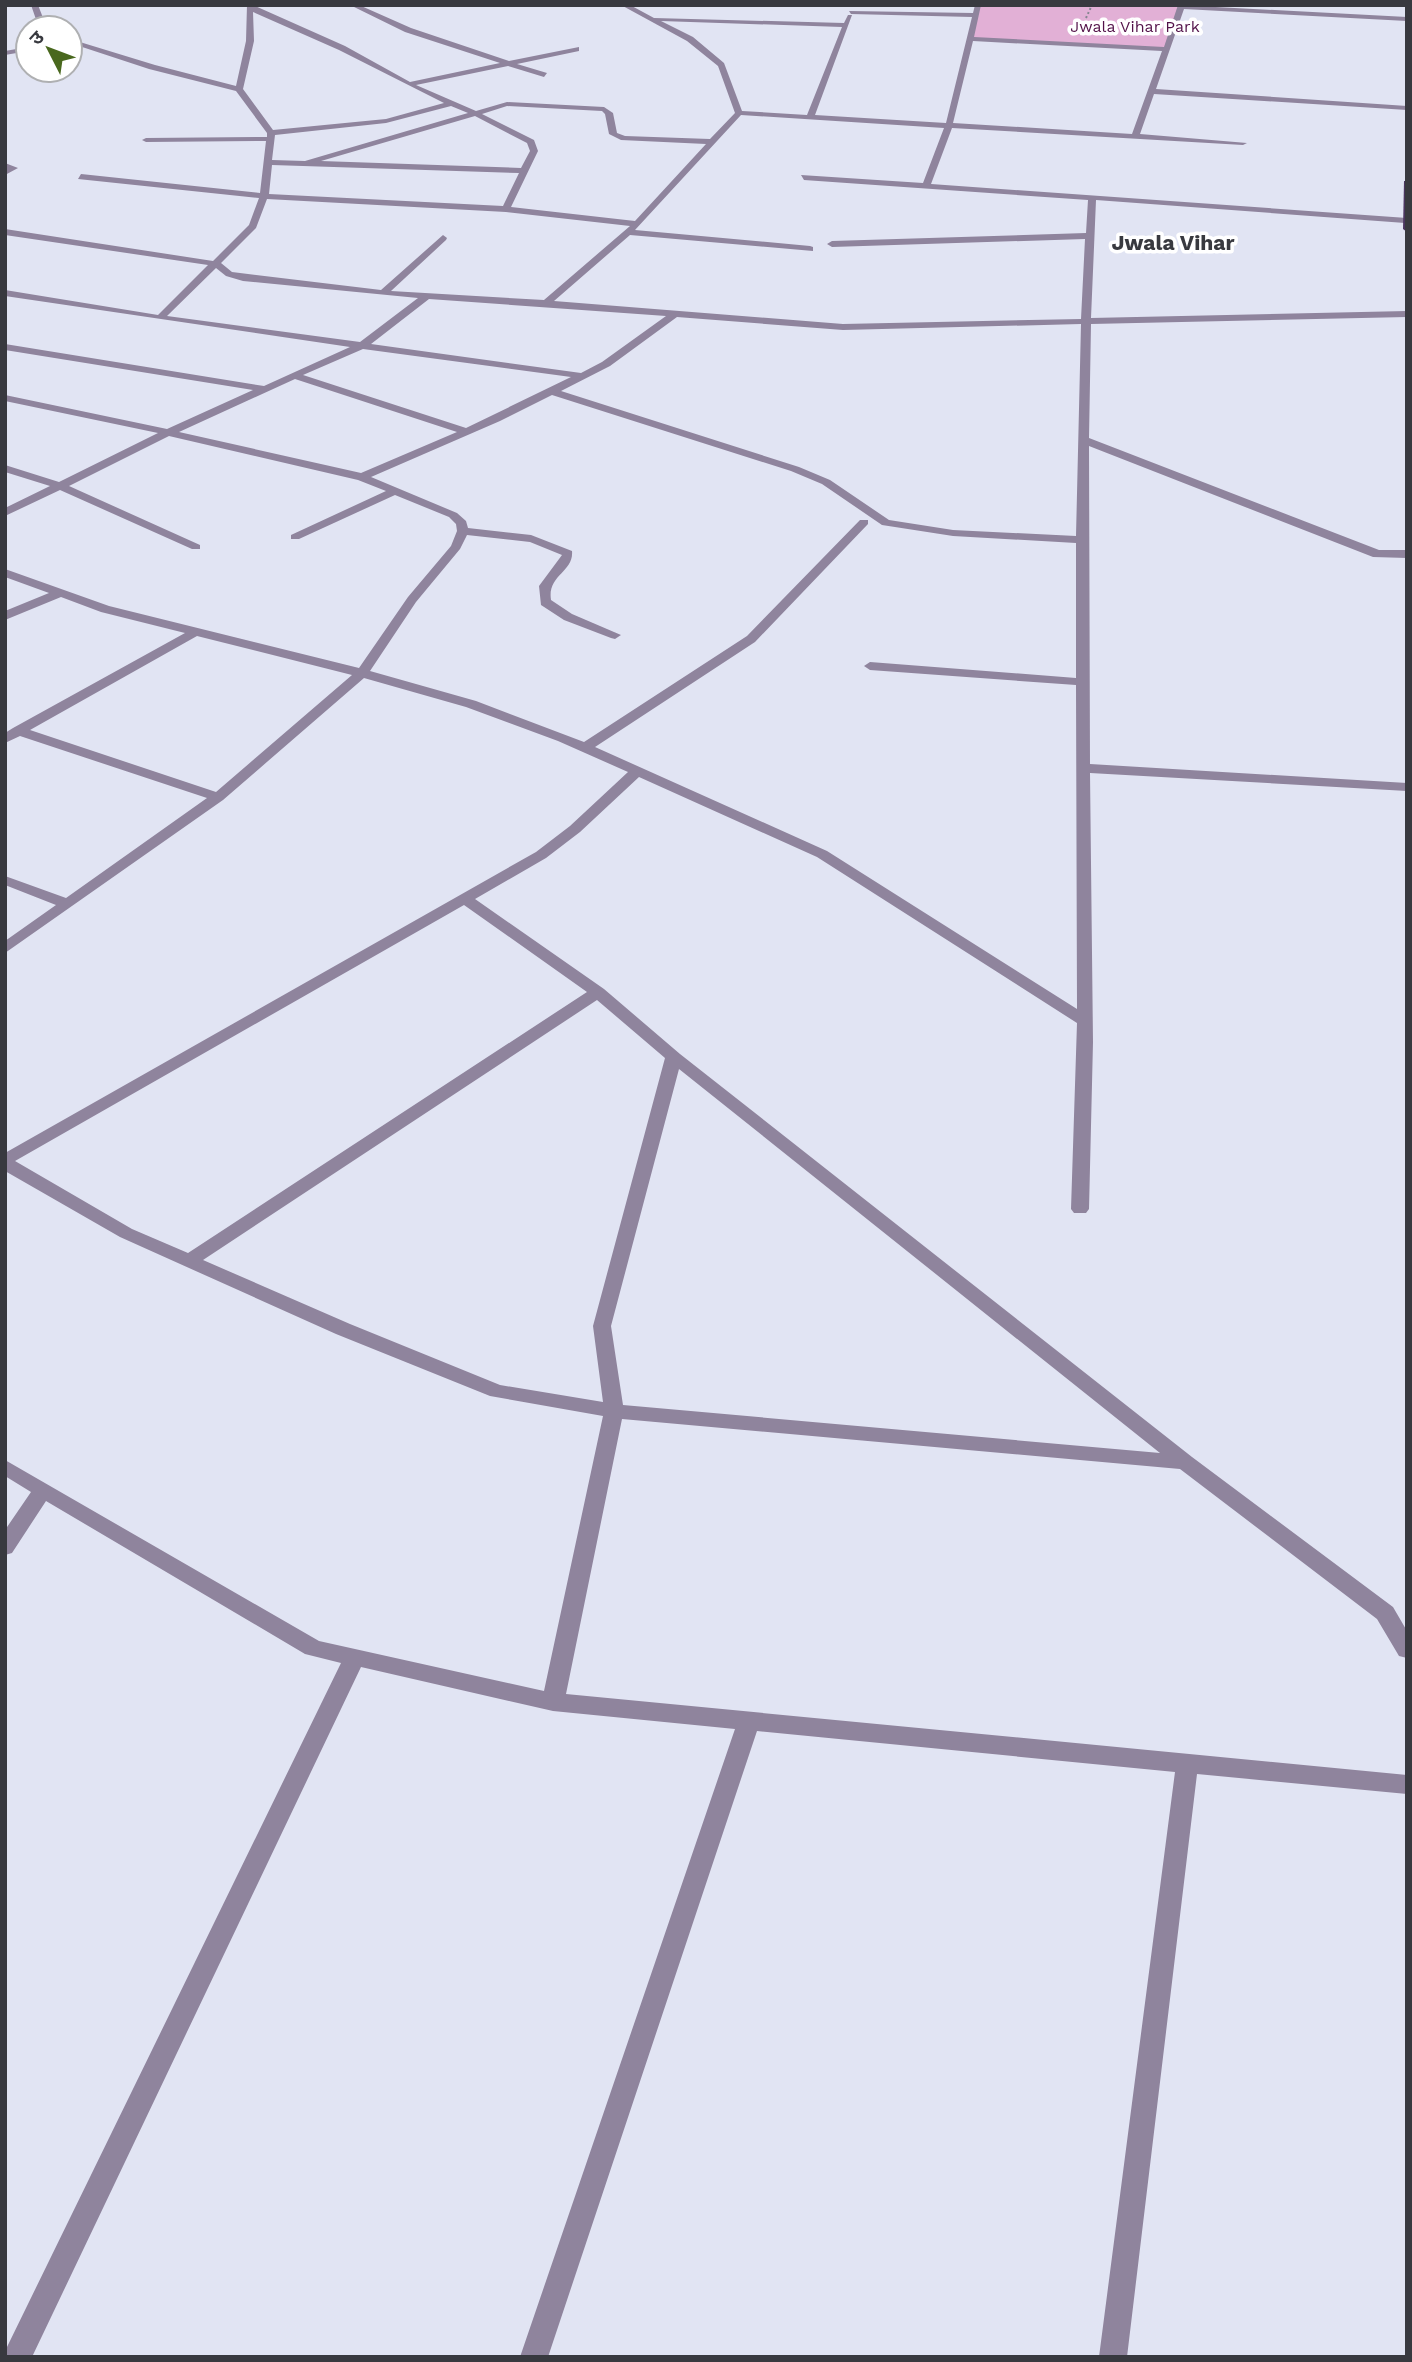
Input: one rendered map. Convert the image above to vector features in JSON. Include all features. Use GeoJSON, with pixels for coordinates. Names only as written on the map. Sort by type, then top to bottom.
{"type":"FeatureCollection","features":[{"type":"Feature","properties":{"kind":"main road"},"geometry":{"type":"LineString","coordinates":[[1406,225],[1407,183]]}},
{"type":"Feature","properties":{"kind":"street"},"geometry":{"type":"LineString","coordinates":[[353,5],[408,30],[544,75]]}},
{"type":"Feature","properties":{"kind":"street"},"geometry":{"type":"LineString","coordinates":[[624,5],[690,38],[721,65],[739,113]]}},
{"type":"Feature","properties":{"kind":"street"},"geometry":{"type":"LineString","coordinates":[[926,186],[949,125],[978,5]]}},
{"type":"Feature","properties":{"kind":"street"},"geometry":{"type":"LineString","coordinates":[[1135,137],[1182,6],[1407,19]]}},
{"type":"Feature","properties":{"kind":"street"},"geometry":{"type":"LineString","coordinates":[[239,89],[250,41],[251,7],[342,48],[531,142],[534,151],[506,209]]}},
{"type":"Feature","properties":{"kind":"street"},"geometry":{"type":"LineString","coordinates":[[810,117],[853,8],[976,15]]}},
{"type":"Feature","properties":{"kind":"street"},"geometry":{"type":"LineString","coordinates":[[656,19],[846,25]]}},
{"type":"Feature","properties":{"kind":"street"},"geometry":{"type":"LineString","coordinates":[[969,39],[1167,49]]}},
{"type":"Feature","properties":{"kind":"street"},"geometry":{"type":"LineString","coordinates":[[84,46],[239,89],[271,136],[264,197],[253,226],[160,318]]}},
{"type":"Feature","properties":{"kind":"street"},"geometry":{"type":"LineString","coordinates":[[410,84],[576,49]]}},
{"type":"Feature","properties":{"kind":"street"},"geometry":{"type":"LineString","coordinates":[[1151,91],[1407,108]]}},
{"type":"Feature","properties":{"kind":"street"},"geometry":{"type":"LineString","coordinates":[[303,164],[510,103],[587,107],[608,111],[613,134],[618,136],[713,142]]}},
{"type":"Feature","properties":{"kind":"street"},"geometry":{"type":"LineString","coordinates":[[146,140],[271,136],[379,122],[450,104]]}},
{"type":"Feature","properties":{"kind":"street"},"geometry":{"type":"LineString","coordinates":[[546,303],[638,224],[739,113],[1243,143]]}},
{"type":"Feature","properties":{"kind":"street"},"geometry":{"type":"LineString","coordinates":[[268,162],[523,171]]}},
{"type":"Feature","properties":{"kind":"street"},"geometry":{"type":"LineString","coordinates":[[5,165],[14,168],[5,173]]}},
{"type":"Feature","properties":{"kind":"street"},"geometry":{"type":"LineString","coordinates":[[81,177],[264,197],[506,209],[638,224]]}},
{"type":"Feature","properties":{"kind":"street"},"geometry":{"type":"LineString","coordinates":[[804,177],[1406,225]]}},
{"type":"Feature","properties":{"kind":"street"},"geometry":{"type":"LineString","coordinates":[[1080,1209],[1085,1021],[1082,768],[1084,320],[1092,199]]}},
{"type":"Feature","properties":{"kind":"street"},"geometry":{"type":"LineString","coordinates":[[5,232],[217,264],[229,274],[243,278],[383,293],[843,327],[1407,314]]}},
{"type":"Feature","properties":{"kind":"street"},"geometry":{"type":"LineString","coordinates":[[628,232],[810,249]]}},
{"type":"Feature","properties":{"kind":"street"},"geometry":{"type":"LineString","coordinates":[[832,244],[1090,236]]}},
{"type":"Feature","properties":{"kind":"street"},"geometry":{"type":"LineString","coordinates":[[383,293],[443,239]]}},
{"type":"Feature","properties":{"kind":"street"},"geometry":{"type":"LineString","coordinates":[[5,293],[160,318],[583,376]]}},
{"type":"Feature","properties":{"kind":"street"},"geometry":{"type":"LineString","coordinates":[[5,513],[169,432],[365,344],[426,296]]}},
{"type":"Feature","properties":{"kind":"street"},"geometry":{"type":"LineString","coordinates":[[362,477],[465,432],[606,364],[676,313]]}},
{"type":"Feature","properties":{"kind":"street"},"geometry":{"type":"LineString","coordinates":[[5,348],[265,389]]}},
{"type":"Feature","properties":{"kind":"street"},"geometry":{"type":"LineString","coordinates":[[295,376],[465,432]]}},
{"type":"Feature","properties":{"kind":"street"},"geometry":{"type":"LineString","coordinates":[[551,391],[795,469],[826,482],[886,523],[919,530],[1083,540]]}},
{"type":"Feature","properties":{"kind":"street"},"geometry":{"type":"LineString","coordinates":[[5,398],[75,411],[362,477],[453,515],[462,523],[463,531],[456,547],[412,600],[362,673],[218,797],[5,948]]}},
{"type":"Feature","properties":{"kind":"street"},"geometry":{"type":"LineString","coordinates":[[1084,440],[1377,554],[1407,554]]}},
{"type":"Feature","properties":{"kind":"street"},"geometry":{"type":"LineString","coordinates":[[5,468],[61,486],[196,547]]}},
{"type":"Feature","properties":{"kind":"street"},"geometry":{"type":"LineString","coordinates":[[295,537],[395,491]]}},
{"type":"Feature","properties":{"kind":"street"},"geometry":{"type":"LineString","coordinates":[[586,748],[751,639],[864,522]]}},
{"type":"Feature","properties":{"kind":"street"},"geometry":{"type":"LineString","coordinates":[[463,531],[508,536],[558,547],[568,554],[566,561],[545,583],[545,602],[568,617],[615,635]]}},
{"type":"Feature","properties":{"kind":"street"},"geometry":{"type":"LineString","coordinates":[[5,573],[105,609],[362,673],[471,704],[563,738],[822,854],[1085,1021]]}},
{"type":"Feature","properties":{"kind":"street"},"geometry":{"type":"LineString","coordinates":[[5,616],[60,593]]}},
{"type":"Feature","properties":{"kind":"street"},"geometry":{"type":"LineString","coordinates":[[11,735],[195,632]]}},
{"type":"Feature","properties":{"kind":"street"},"geometry":{"type":"LineString","coordinates":[[870,666],[1083,682]]}},
{"type":"Feature","properties":{"kind":"street"},"geometry":{"type":"LineString","coordinates":[[11,735],[218,797]]}},
{"type":"Feature","properties":{"kind":"street"},"geometry":{"type":"LineString","coordinates":[[1082,768],[1407,787]]}},
{"type":"Feature","properties":{"kind":"street"},"geometry":{"type":"LineString","coordinates":[[637,771],[575,829],[541,855],[5,1161],[126,1233],[343,1329],[497,1391],[614,1411],[1185,1462]]}},
{"type":"Feature","properties":{"kind":"street"},"geometry":{"type":"LineString","coordinates":[[5,880],[66,903]]}},
{"type":"Feature","properties":{"kind":"street"},"geometry":{"type":"LineString","coordinates":[[464,898],[598,992],[674,1057],[1185,1462],[1385,1613],[1407,1650]]}},
{"type":"Feature","properties":{"kind":"street"},"geometry":{"type":"LineString","coordinates":[[189,1261],[598,992]]}},
{"type":"Feature","properties":{"kind":"street"},"geometry":{"type":"LineString","coordinates":[[553,1702],[614,1411],[602,1326],[674,1057]]}},
{"type":"Feature","properties":{"kind":"street"},"geometry":{"type":"LineString","coordinates":[[5,1467],[313,1648],[553,1702],[1407,1785]]}},
{"type":"Feature","properties":{"kind":"street"},"geometry":{"type":"LineString","coordinates":[[5,1547],[43,1489]]}},
{"type":"Feature","properties":{"kind":"street"},"geometry":{"type":"LineString","coordinates":[[17,2357],[355,1657]]}},
{"type":"Feature","properties":{"kind":"street"},"geometry":{"type":"LineString","coordinates":[[534,2357],[749,1721]]}},
{"type":"Feature","properties":{"kind":"street"},"geometry":{"type":"LineString","coordinates":[[1113,2357],[1187,1765]]}},
{"type":"Feature","properties":{"kind":"green space","name":"Jwala Vihar Park"},"geometry":{"type":"Polygon","coordinates":[[[978,5],[1182,5],[1167,49],[969,39],[978,5]]]}},
{"type":"Feature","properties":{"kind":"district","name":"Jwala Vihar"},"geometry":{"type":"Point","coordinates":[1173,243]}}]}
